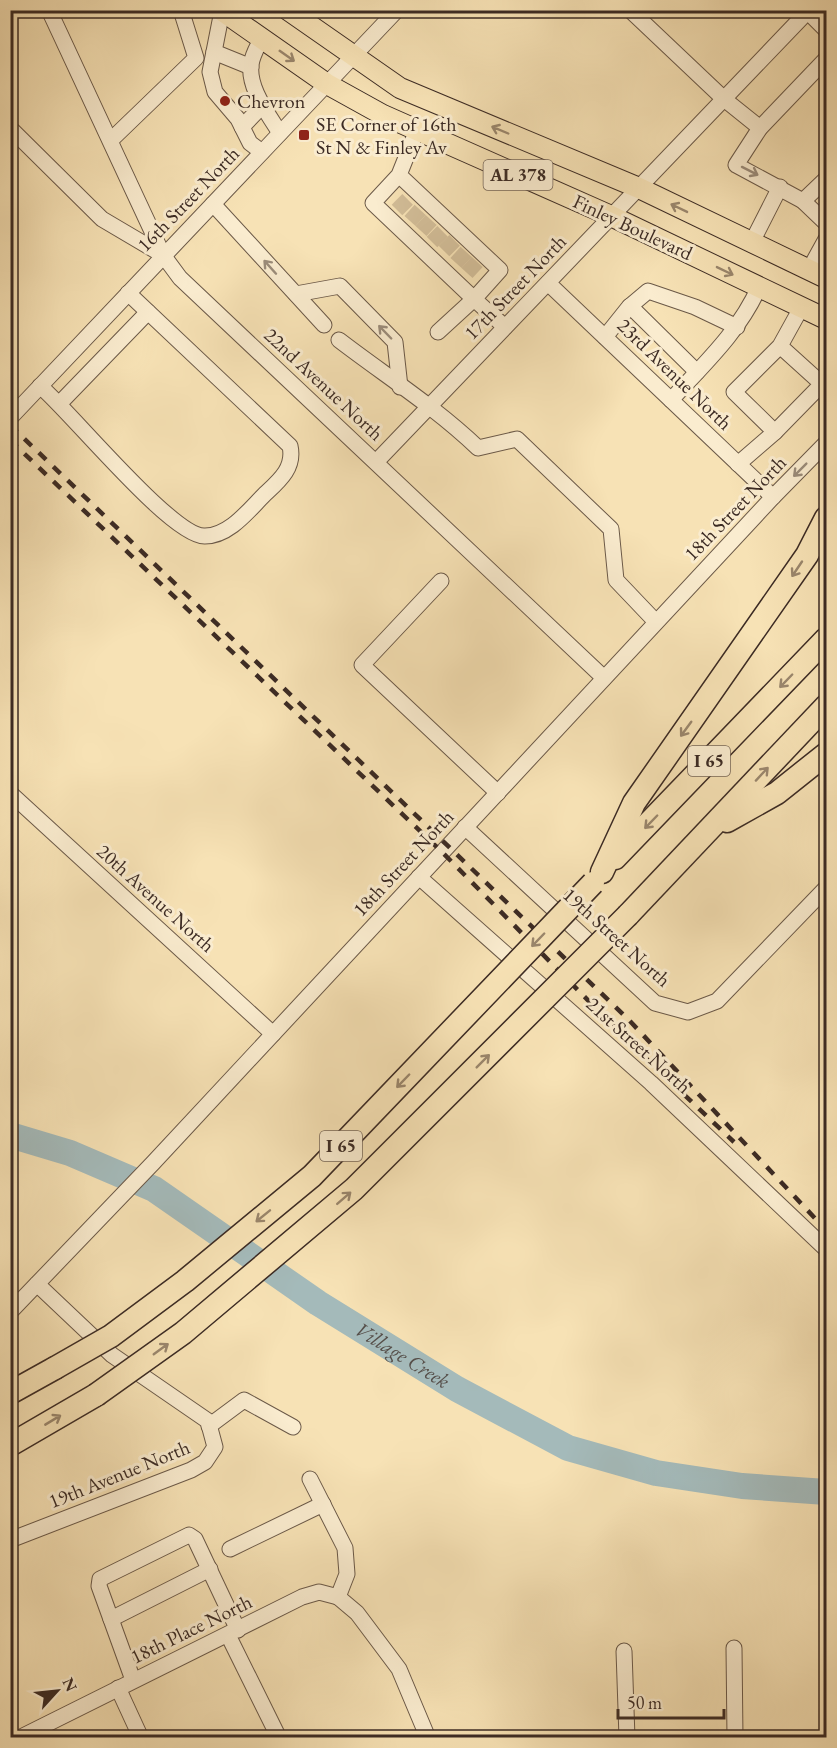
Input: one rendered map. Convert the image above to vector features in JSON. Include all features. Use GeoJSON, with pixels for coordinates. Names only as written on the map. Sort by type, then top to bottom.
{"type":"FeatureCollection","features":[{"type":"Feature","properties":{"kind":"highway"},"geometry":{"type":"LineString","coordinates":[[597,878],[634,803],[807,555],[826,518]]}},
{"type":"Feature","properties":{"kind":"highway","name":"I 65"},"geometry":{"type":"LineString","coordinates":[[10,1393],[111,1336],[176,1288],[312,1176],[826,639]]}},
{"type":"Feature","properties":{"kind":"highway","name":"I 65"},"geometry":{"type":"LineString","coordinates":[[10,1445],[96,1395],[183,1333],[354,1189],[628,915],[826,706]]}},
{"type":"Feature","properties":{"kind":"highway"},"geometry":{"type":"LineString","coordinates":[[708,832],[777,793],[826,754]]}},
{"type":"Feature","properties":{"kind":"main road","name":"Finley Boulevard"},"geometry":{"type":"LineString","coordinates":[[288,10],[352,57],[400,88],[639,188],[751,244],[818,274]]}},
{"type":"Feature","properties":{"kind":"main road","name":"Finley Boulevard"},"geometry":{"type":"LineString","coordinates":[[221,11],[327,84],[383,115],[611,216],[826,319]]}},
{"type":"Feature","properties":{"kind":"street"},"geometry":{"type":"LineString","coordinates":[[49,10],[164,255]]}},
{"type":"Feature","properties":{"kind":"street"},"geometry":{"type":"LineString","coordinates":[[111,140],[196,58],[181,10]]}},
{"type":"Feature","properties":{"kind":"street","name":"16th Street North"},"geometry":{"type":"LineString","coordinates":[[10,418],[397,10]]}},
{"type":"Feature","properties":{"kind":"street"},"geometry":{"type":"LineString","coordinates":[[630,10],[724,99],[765,123]]}},
{"type":"Feature","properties":{"kind":"street"},"geometry":{"type":"LineString","coordinates":[[221,11],[210,72],[215,92],[242,127],[250,143],[262,152]]}},
{"type":"Feature","properties":{"kind":"street"},"geometry":{"type":"LineString","coordinates":[[808,11],[826,30]]}},
{"type":"Feature","properties":{"kind":"street","name":"17th Street North"},"geometry":{"type":"LineString","coordinates":[[375,462],[808,11]]}},
{"type":"Feature","properties":{"kind":"street"},"geometry":{"type":"LineString","coordinates":[[262,38],[251,67],[251,74],[263,105],[280,133]]}},
{"type":"Feature","properties":{"kind":"street"},"geometry":{"type":"LineString","coordinates":[[214,52],[251,67]]}},
{"type":"Feature","properties":{"kind":"street"},"geometry":{"type":"LineString","coordinates":[[826,59],[765,123],[736,165],[803,201],[826,223]]}},
{"type":"Feature","properties":{"kind":"street"},"geometry":{"type":"LineString","coordinates":[[765,123],[787,109],[816,79],[826,73]]}},
{"type":"Feature","properties":{"kind":"street"},"geometry":{"type":"LineString","coordinates":[[242,127],[263,105]]}},
{"type":"Feature","properties":{"kind":"street","name":"22nd Avenue North"},"geometry":{"type":"LineString","coordinates":[[10,128],[102,219],[164,255],[180,278],[604,678]]}},
{"type":"Feature","properties":{"kind":"street"},"geometry":{"type":"LineString","coordinates":[[417,130],[399,176],[373,203],[393,214],[434,252],[474,298],[505,327]]}},
{"type":"Feature","properties":{"kind":"street"},"geometry":{"type":"LineString","coordinates":[[399,176],[412,194],[452,232],[500,270],[438,332]]}},
{"type":"Feature","properties":{"kind":"street"},"geometry":{"type":"LineString","coordinates":[[803,201],[826,179]]}},
{"type":"Feature","properties":{"kind":"street"},"geometry":{"type":"LineString","coordinates":[[751,244],[780,187]]}},
{"type":"Feature","properties":{"kind":"street"},"geometry":{"type":"LineString","coordinates":[[213,204],[324,325]]}},
{"type":"Feature","properties":{"kind":"street"},"geometry":{"type":"LineString","coordinates":[[818,274],[826,239]]}},
{"type":"Feature","properties":{"kind":"street","name":"23rd Avenue North"},"geometry":{"type":"LineString","coordinates":[[548,282],[773,497]]}},
{"type":"Feature","properties":{"kind":"street"},"geometry":{"type":"LineString","coordinates":[[296,294],[340,286],[395,342],[400,387]]}},
{"type":"Feature","properties":{"kind":"street"},"geometry":{"type":"LineString","coordinates":[[671,400],[747,315],[759,287]]}},
{"type":"Feature","properties":{"kind":"street"},"geometry":{"type":"LineString","coordinates":[[605,337],[630,306],[648,291],[695,307],[737,327]]}},
{"type":"Feature","properties":{"kind":"street"},"geometry":{"type":"LineString","coordinates":[[40,386],[60,403],[84,434],[160,508],[193,535],[206,537],[226,530],[283,477],[292,455],[290,446],[128,293]]}},
{"type":"Feature","properties":{"kind":"street"},"geometry":{"type":"LineString","coordinates":[[630,306],[697,372]]}},
{"type":"Feature","properties":{"kind":"street"},"geometry":{"type":"LineString","coordinates":[[775,432],[734,392],[780,346],[801,308]]}},
{"type":"Feature","properties":{"kind":"street"},"geometry":{"type":"LineString","coordinates":[[60,403],[148,312]]}},
{"type":"Feature","properties":{"kind":"street"},"geometry":{"type":"LineString","coordinates":[[339,340],[400,387],[430,405],[478,448],[517,439],[611,530],[616,580],[656,622]]}},
{"type":"Feature","properties":{"kind":"street"},"geometry":{"type":"LineString","coordinates":[[738,464],[775,432],[822,384],[780,346]]}},
{"type":"Feature","properties":{"kind":"street","name":"18th Street North"},"geometry":{"type":"LineString","coordinates":[[10,1312],[153,1163],[656,622],[826,443]]}},
{"type":"Feature","properties":{"kind":"street"},"geometry":{"type":"LineString","coordinates":[[441,581],[363,665],[498,793]]}},
{"type":"Feature","properties":{"kind":"street","name":"20th Avenue North"},"geometry":{"type":"LineString","coordinates":[[10,792],[273,1034]]}},
{"type":"Feature","properties":{"kind":"street","name":"19th Street North"},"geometry":{"type":"LineString","coordinates":[[465,827],[655,1004],[688,1012],[717,1000],[826,888]]}},
{"type":"Feature","properties":{"kind":"street","name":"21st Street North"},"geometry":{"type":"LineString","coordinates":[[419,877],[651,1083],[826,1249]]}},
{"type":"Feature","properties":{"kind":"street","name":"19th Avenue North"},"geometry":{"type":"LineString","coordinates":[[10,1540],[206,1462],[215,1447],[208,1421],[112,1354],[37,1284]]}},
{"type":"Feature","properties":{"kind":"street"},"geometry":{"type":"LineString","coordinates":[[210,1426],[244,1400],[292,1427]]}},
{"type":"Feature","properties":{"kind":"street"},"geometry":{"type":"LineString","coordinates":[[310,1479],[345,1548],[347,1574],[339,1598],[357,1613],[399,1670],[428,1737]]}},
{"type":"Feature","properties":{"kind":"street"},"geometry":{"type":"LineString","coordinates":[[230,1549],[323,1504]]}},
{"type":"Feature","properties":{"kind":"street"},"geometry":{"type":"LineString","coordinates":[[133,1680],[99,1586],[100,1579],[189,1535],[195,1539],[210,1569],[233,1632],[279,1737]]}},
{"type":"Feature","properties":{"kind":"street"},"geometry":{"type":"LineString","coordinates":[[111,1618],[210,1569]]}},
{"type":"Feature","properties":{"kind":"street","name":"18th Place North"},"geometry":{"type":"LineString","coordinates":[[20,1737],[311,1594],[320,1592],[339,1598]]}},
{"type":"Feature","properties":{"kind":"street"},"geometry":{"type":"LineString","coordinates":[[734,1648],[735,1737]]}},
{"type":"Feature","properties":{"kind":"street"},"geometry":{"type":"LineString","coordinates":[[624,1651],[627,1737]]}},
{"type":"Feature","properties":{"kind":"street"},"geometry":{"type":"LineString","coordinates":[[118,1688],[141,1737]]}},
{"type":"Feature","properties":{"kind":"waterway","name":"Village Creek"},"geometry":{"type":"LineString","coordinates":[[10,1135],[70,1153],[154,1189],[318,1303],[457,1389],[568,1448],[656,1473],[742,1486],[826,1492]]}},
{"type":"Feature","properties":{"kind":"tunnel"},"geometry":{"type":"LineString","coordinates":[[397,210],[410,197]]}},
{"type":"Feature","properties":{"kind":"tunnel"},"geometry":{"type":"LineString","coordinates":[[410,221],[421,209]]}},
{"type":"Feature","properties":{"kind":"tunnel"},"geometry":{"type":"LineString","coordinates":[[421,231],[433,218]]}},
{"type":"Feature","properties":{"kind":"tunnel"},"geometry":{"type":"LineString","coordinates":[[432,242],[444,230]]}},
{"type":"Feature","properties":{"kind":"tunnel"},"geometry":{"type":"LineString","coordinates":[[444,251],[455,240]]}},
{"type":"Feature","properties":{"kind":"tunnel"},"geometry":{"type":"LineString","coordinates":[[456,263],[467,251]]}},
{"type":"Feature","properties":{"kind":"tunnel"},"geometry":{"type":"LineString","coordinates":[[467,273],[478,261]]}},
{"type":"Feature","properties":{"kind":"railway"},"geometry":{"type":"LineString","coordinates":[[10,425],[628,1019],[826,1230]]}},
{"type":"Feature","properties":{"kind":"railway"},"geometry":{"type":"LineString","coordinates":[[10,440],[442,852],[632,1045],[734,1142]]}},
{"type":"Feature","properties":{"kind":"place","name":"Chevron"},"geometry":{"type":"Point","coordinates":[225,101]}},
{"type":"Feature","properties":{"kind":"place","name":"SE Corner of 16th St N & Finley Av"},"geometry":{"type":"Point","coordinates":[304,135]}}]}
